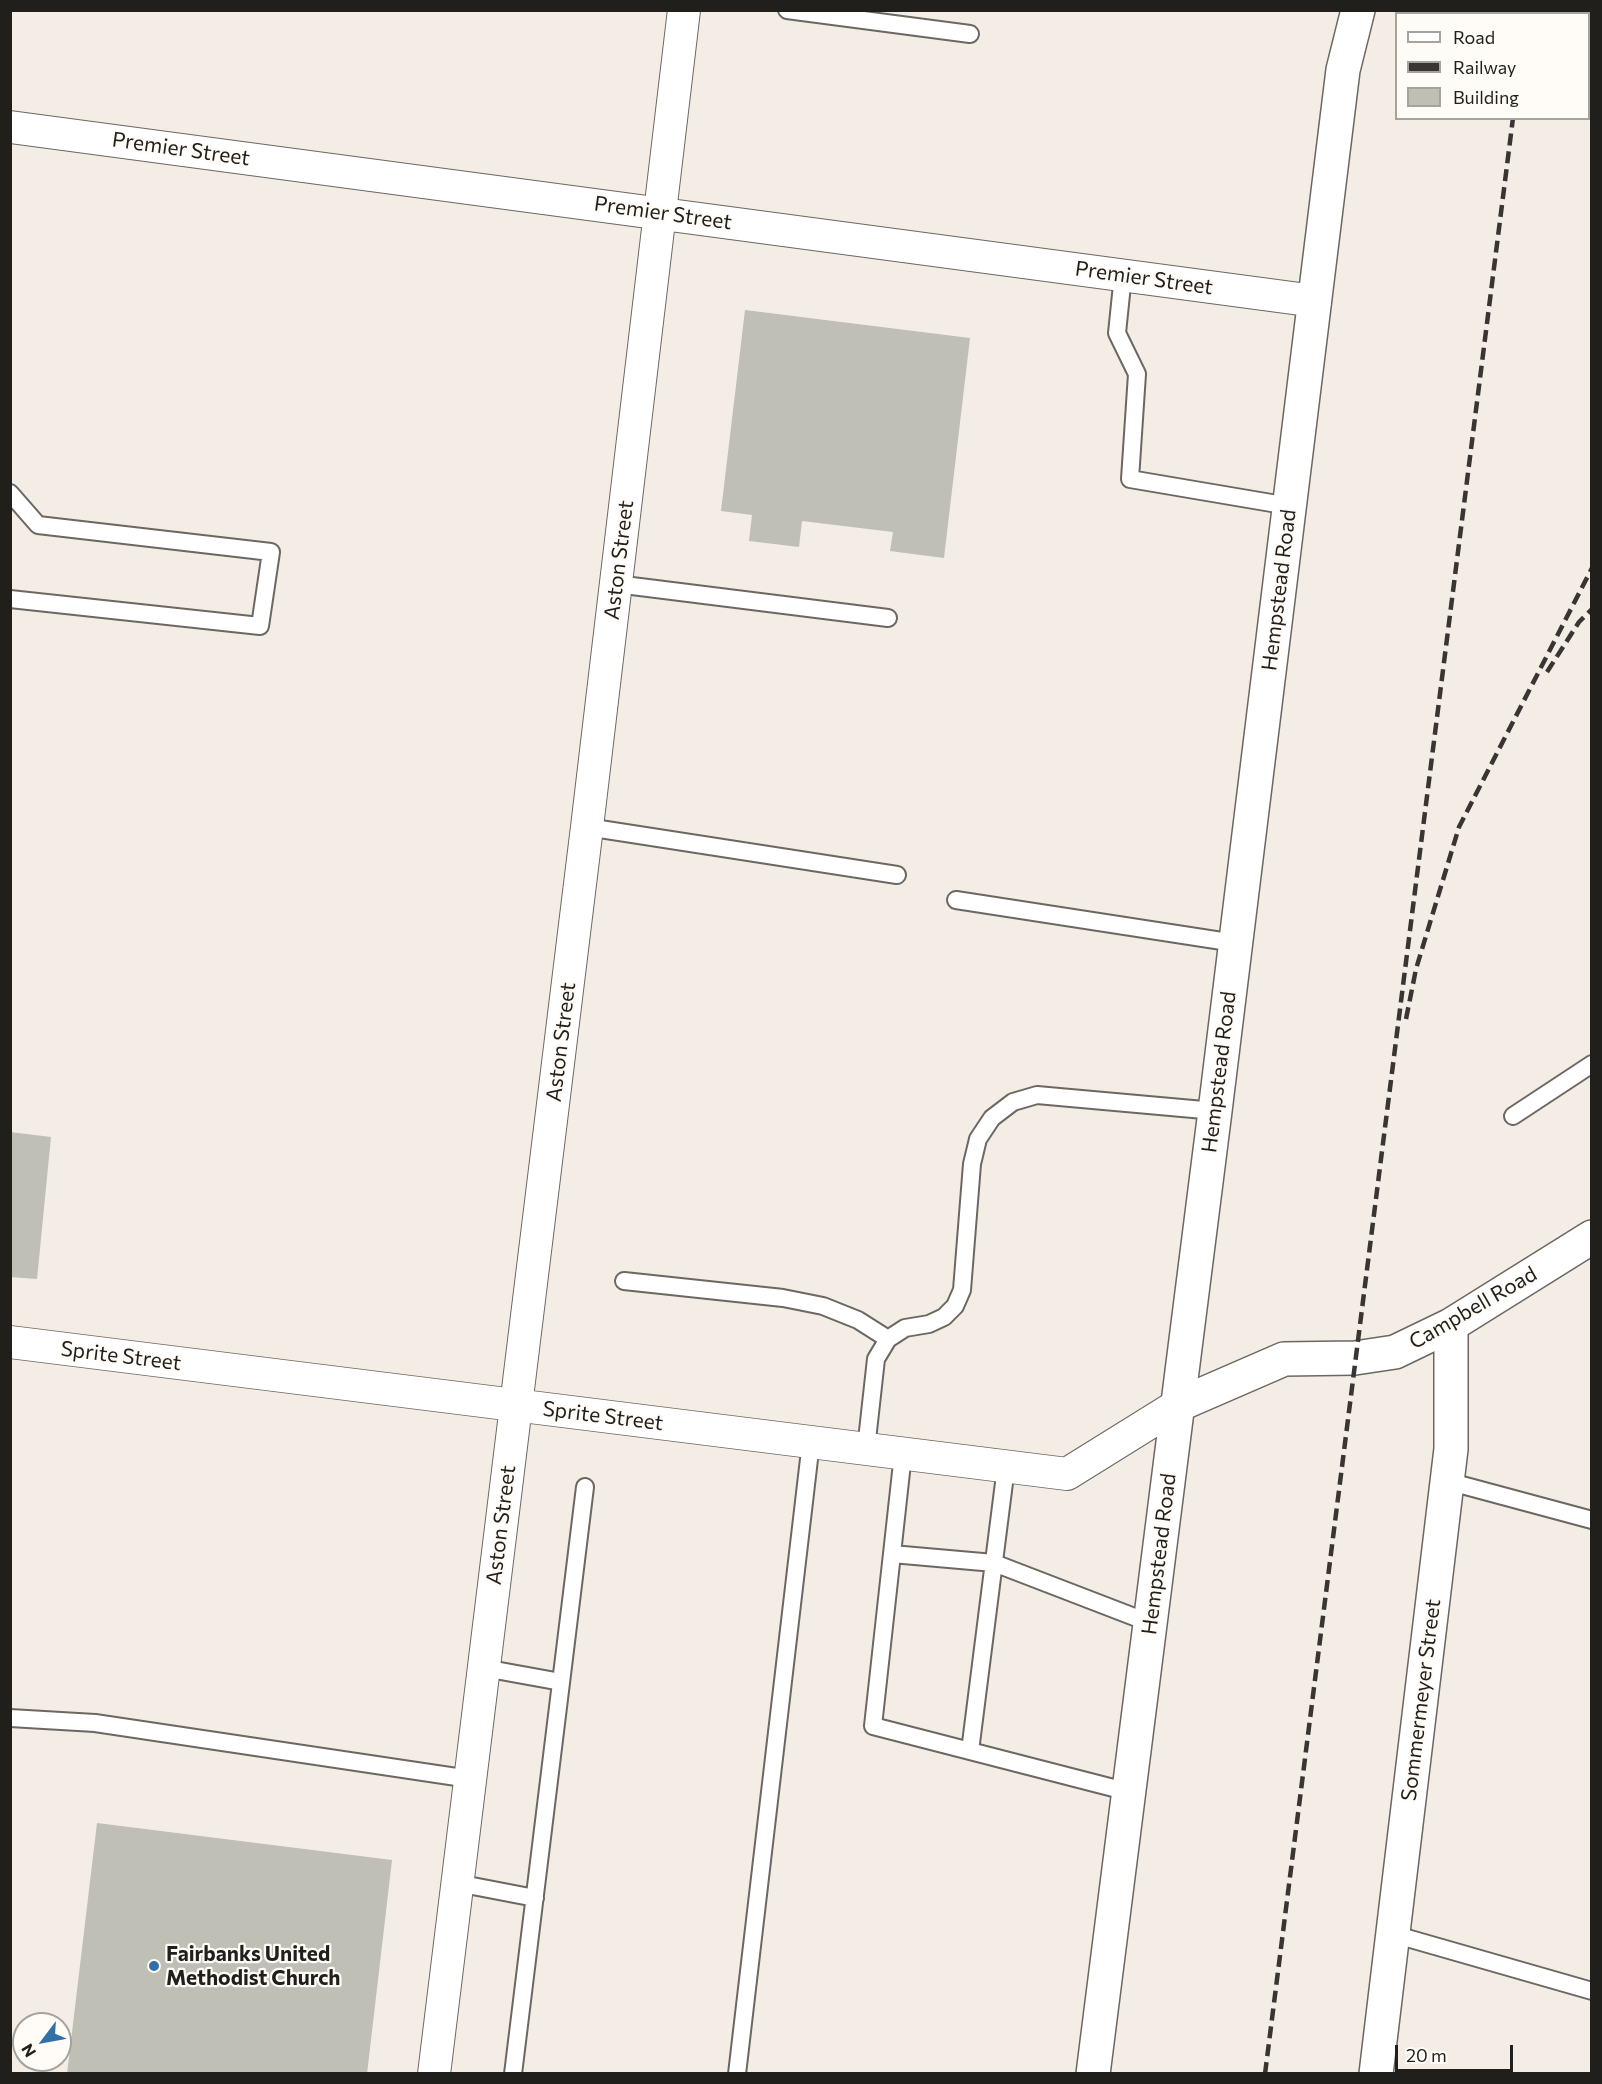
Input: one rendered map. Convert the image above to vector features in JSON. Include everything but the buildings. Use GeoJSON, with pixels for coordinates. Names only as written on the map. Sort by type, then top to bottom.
{"type":"FeatureCollection","features":[{"type":"Feature","properties":{"kind":"main road","name":"Hempstead Road"},"geometry":{"type":"LineString","coordinates":[[1339,10],[1343,70]]}},
{"type":"Feature","properties":{"kind":"main road","name":"Hempstead Road"},"geometry":{"type":"LineString","coordinates":[[1093,2073],[1215,1111],[1343,70],[1359,10]]}},
{"type":"Feature","properties":{"kind":"main road","name":"Campbell Road"},"geometry":{"type":"LineString","coordinates":[[1178,1405],[1284,1359],[1355,1358],[1395,1352],[1451,1325],[1592,1237]]}},
{"type":"Feature","properties":{"kind":"main road","name":"Sommermeyer Street"},"geometry":{"type":"LineString","coordinates":[[1376,2073],[1447,1481],[1450,1449],[1451,1325]]}},
{"type":"Feature","properties":{"kind":"street","name":"Aston Street"},"geometry":{"type":"LineString","coordinates":[[434,2073],[587,827],[658,213],[684,10]]}},
{"type":"Feature","properties":{"kind":"street","name":"Premier Street"},"geometry":{"type":"LineString","coordinates":[[10,127],[1315,301]]}},
{"type":"Feature","properties":{"kind":"street","name":"Sprite Street"},"geometry":{"type":"LineString","coordinates":[[10,1342],[1067,1474],[1178,1405]]}},
{"type":"Feature","properties":{"kind":"lane"},"geometry":{"type":"LineString","coordinates":[[787,10],[970,34]]}},
{"type":"Feature","properties":{"kind":"lane"},"geometry":{"type":"LineString","coordinates":[[1123,275],[1117,333],[1137,374],[1131,479],[1290,506]]}},
{"type":"Feature","properties":{"kind":"lane"},"geometry":{"type":"LineString","coordinates":[[10,493],[38,525],[271,552],[260,626],[10,599]]}},
{"type":"Feature","properties":{"kind":"lane"},"geometry":{"type":"LineString","coordinates":[[616,584],[888,618]]}},
{"type":"Feature","properties":{"kind":"lane"},"geometry":{"type":"LineString","coordinates":[[587,827],[897,875]]}},
{"type":"Feature","properties":{"kind":"lane"},"geometry":{"type":"LineString","coordinates":[[956,900],[1235,943]]}},
{"type":"Feature","properties":{"kind":"lane"},"geometry":{"type":"LineString","coordinates":[[1513,1116],[1592,1064]]}},
{"type":"Feature","properties":{"kind":"lane"},"geometry":{"type":"LineString","coordinates":[[866,1449],[876,1359],[888,1339],[905,1328],[929,1324],[944,1317],[955,1306],[962,1290],[972,1164],[978,1139],[992,1118],[1013,1102],[1037,1095],[1215,1111]]}},
{"type":"Feature","properties":{"kind":"lane"},"geometry":{"type":"LineString","coordinates":[[624,1281],[783,1298],[823,1306],[858,1320],[888,1339]]}},
{"type":"Feature","properties":{"kind":"lane"},"geometry":{"type":"LineString","coordinates":[[737,2073],[811,1442]]}},
{"type":"Feature","properties":{"kind":"lane"},"geometry":{"type":"LineString","coordinates":[[903,1454],[873,1726],[1129,1792]]}},
{"type":"Feature","properties":{"kind":"lane"},"geometry":{"type":"LineString","coordinates":[[970,1751],[1006,1467]]}},
{"type":"Feature","properties":{"kind":"lane"},"geometry":{"type":"LineString","coordinates":[[1447,1481],[1592,1520]]}},
{"type":"Feature","properties":{"kind":"lane"},"geometry":{"type":"LineString","coordinates":[[513,2073],[585,1487]]}},
{"type":"Feature","properties":{"kind":"lane"},"geometry":{"type":"LineString","coordinates":[[892,1554],[994,1563],[1150,1623]]}},
{"type":"Feature","properties":{"kind":"lane"},"geometry":{"type":"LineString","coordinates":[[484,1668],[561,1682]]}},
{"type":"Feature","properties":{"kind":"lane"},"geometry":{"type":"LineString","coordinates":[[10,1718],[95,1723],[470,1779]]}},
{"type":"Feature","properties":{"kind":"lane"},"geometry":{"type":"LineString","coordinates":[[457,1883],[535,1898]]}},
{"type":"Feature","properties":{"kind":"lane"},"geometry":{"type":"LineString","coordinates":[[1393,1934],[1592,1991]]}},
{"type":"Feature","properties":{"kind":"railway"},"geometry":{"type":"LineString","coordinates":[[1265,2074],[1513,120]]}},
{"type":"Feature","properties":{"kind":"railway"},"geometry":{"type":"LineString","coordinates":[[1406,1019],[1416,969],[1459,827],[1592,568]]}},
{"type":"Feature","properties":{"kind":"railway"},"geometry":{"type":"LineString","coordinates":[[1547,672],[1579,622],[1592,609]]}},
{"type":"Feature","properties":{"kind":"place","name":"Fairbanks United Methodist Church"},"geometry":{"type":"Point","coordinates":[154,1966]}}]}
